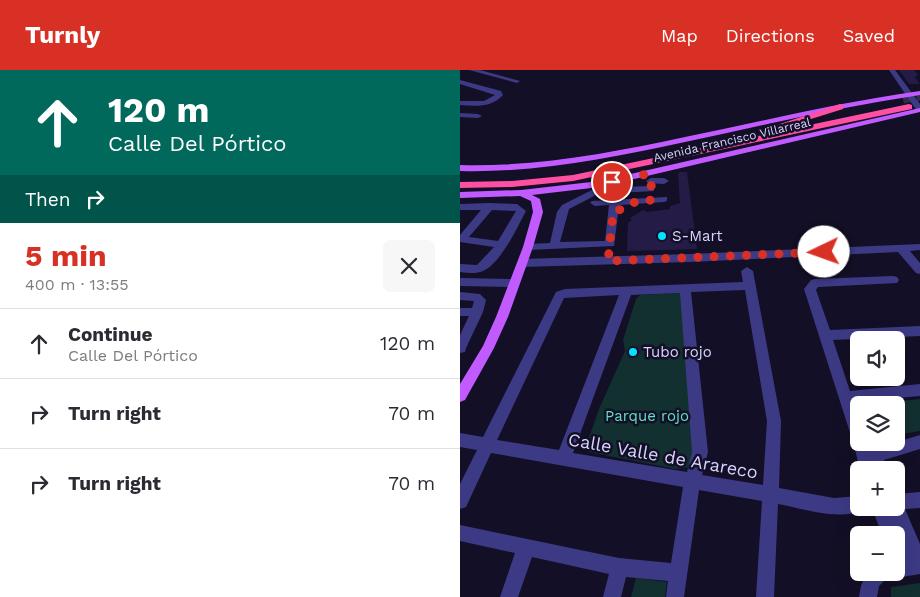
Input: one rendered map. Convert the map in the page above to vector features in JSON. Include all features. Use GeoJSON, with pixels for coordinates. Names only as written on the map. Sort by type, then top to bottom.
{"type":"FeatureCollection","features":[{"type":"Feature","properties":{"kind":"highway","name":"Avenida Francisco Villarreal"},"geometry":{"type":"LineString","coordinates":[[460,185],[543,182],[598,174],[663,161],[776,131],[907,100]]}},
{"type":"Feature","properties":{"kind":"highway"},"geometry":{"type":"LineString","coordinates":[[776,131],[840,107]]}},
{"type":"Feature","properties":{"kind":"highway"},"geometry":{"type":"LineString","coordinates":[[776,131],[862,122]]}},
{"type":"Feature","properties":{"kind":"highway","name":"Avenida Francisco Villarreal"},"geometry":{"type":"LineString","coordinates":[[460,177],[516,176],[575,170],[776,131]]}},
{"type":"Feature","properties":{"kind":"highway"},"geometry":{"type":"LineString","coordinates":[[624,179],[663,161]]}},
{"type":"Feature","properties":{"kind":"highway"},"geometry":{"type":"LineString","coordinates":[[460,194],[476,194]]}},
{"type":"Feature","properties":{"kind":"main road","name":"Avenida Francisco Villarreal"},"geometry":{"type":"LineString","coordinates":[[460,168],[497,169],[563,165],[840,107],[907,100],[920,93]]}},
{"type":"Feature","properties":{"kind":"main road","name":"Avenida Francisco Villarreal"},"geometry":{"type":"LineString","coordinates":[[476,194],[521,193],[565,189],[624,179],[650,181],[862,122],[920,110]]}},
{"type":"Feature","properties":{"kind":"main road"},"geometry":{"type":"LineString","coordinates":[[900,114],[920,118]]}},
{"type":"Feature","properties":{"kind":"main road"},"geometry":{"type":"LineString","coordinates":[[461,393],[491,341],[544,204],[565,189]]}},
{"type":"Feature","properties":{"kind":"main road"},"geometry":{"type":"LineString","coordinates":[[521,193],[544,204]]}},
{"type":"Feature","properties":{"kind":"street"},"geometry":{"type":"LineString","coordinates":[[461,103],[512,79],[474,70]]}},
{"type":"Feature","properties":{"kind":"street"},"geometry":{"type":"LineString","coordinates":[[892,70],[907,100],[920,110]]}},
{"type":"Feature","properties":{"kind":"street"},"geometry":{"type":"LineString","coordinates":[[460,82],[498,94],[491,102],[481,104],[461,103]]}},
{"type":"Feature","properties":{"kind":"street"},"geometry":{"type":"LineString","coordinates":[[460,115],[478,116]]}},
{"type":"Feature","properties":{"kind":"street"},"geometry":{"type":"LineString","coordinates":[[554,246],[562,212],[565,207],[596,191],[650,181],[664,181]]}},
{"type":"Feature","properties":{"kind":"street"},"geometry":{"type":"LineString","coordinates":[[650,181],[652,200]]}},
{"type":"Feature","properties":{"kind":"street"},"geometry":{"type":"LineString","coordinates":[[595,203],[664,199]]}},
{"type":"Feature","properties":{"kind":"street"},"geometry":{"type":"LineString","coordinates":[[613,213],[637,201]]}},
{"type":"Feature","properties":{"kind":"street"},"geometry":{"type":"LineString","coordinates":[[608,261],[614,202]]}},
{"type":"Feature","properties":{"kind":"street"},"geometry":{"type":"LineString","coordinates":[[460,207],[490,206],[517,207],[521,209],[500,245],[484,266],[473,269],[460,268]]}},
{"type":"Feature","properties":{"kind":"street"},"geometry":{"type":"LineString","coordinates":[[461,240],[490,206]]}},
{"type":"Feature","properties":{"kind":"street"},"geometry":{"type":"LineString","coordinates":[[461,240],[500,245]]}},
{"type":"Feature","properties":{"kind":"street"},"geometry":{"type":"LineString","coordinates":[[528,248],[610,244]]}},
{"type":"Feature","properties":{"kind":"street"},"geometry":{"type":"LineString","coordinates":[[522,263],[690,258],[920,247]]}},
{"type":"Feature","properties":{"kind":"street"},"geometry":{"type":"LineString","coordinates":[[901,248],[920,270]]}},
{"type":"Feature","properties":{"kind":"street"},"geometry":{"type":"LineString","coordinates":[[460,501],[558,296],[565,293],[685,288],[749,278],[774,421],[764,597]]}},
{"type":"Feature","properties":{"kind":"street"},"geometry":{"type":"LineString","coordinates":[[894,280],[812,284],[810,289],[845,397],[866,454],[920,442]]}},
{"type":"Feature","properties":{"kind":"street"},"geometry":{"type":"LineString","coordinates":[[460,282],[514,283]]}},
{"type":"Feature","properties":{"kind":"street"},"geometry":{"type":"LineString","coordinates":[[675,597],[692,482],[700,452],[685,288]]}},
{"type":"Feature","properties":{"kind":"street"},"geometry":{"type":"LineString","coordinates":[[563,459],[627,290]]}},
{"type":"Feature","properties":{"kind":"street"},"geometry":{"type":"LineString","coordinates":[[460,296],[472,296],[480,300],[477,312],[464,331],[460,348]]}},
{"type":"Feature","properties":{"kind":"street"},"geometry":{"type":"LineString","coordinates":[[460,312],[477,312]]}},
{"type":"Feature","properties":{"kind":"street"},"geometry":{"type":"LineString","coordinates":[[826,335],[920,331]]}},
{"type":"Feature","properties":{"kind":"street"},"geometry":{"type":"LineString","coordinates":[[845,397],[920,390]]}},
{"type":"Feature","properties":{"kind":"street","name":"Calle Valle de Arareco"},"geometry":{"type":"LineString","coordinates":[[460,440],[834,506],[850,505]]}},
{"type":"Feature","properties":{"kind":"street"},"geometry":{"type":"LineString","coordinates":[[905,501],[920,500]]}},
{"type":"Feature","properties":{"kind":"street"},"geometry":{"type":"LineString","coordinates":[[898,516],[910,567]]}},
{"type":"Feature","properties":{"kind":"street"},"geometry":{"type":"LineString","coordinates":[[460,532],[619,567],[679,573]]}},
{"type":"Feature","properties":{"kind":"street"},"geometry":{"type":"LineString","coordinates":[[509,597],[526,548]]}},
{"type":"Feature","properties":{"kind":"street"},"geometry":{"type":"LineString","coordinates":[[612,597],[619,567]]}},
{"type":"Feature","properties":{"kind":"street"},"geometry":{"type":"LineString","coordinates":[[868,597],[871,581]]}},
{"type":"Feature","properties":{"kind":"green space","name":"Parque rojo"},"geometry":{"type":"Polygon","coordinates":[[[682,293],[695,446],[691,467],[675,469],[589,452],[586,446],[599,409],[625,351],[623,340],[636,299],[640,295],[682,293]]]}},
{"type":"Feature","properties":{"kind":"green space"},"geometry":{"type":"Polygon","coordinates":[[[920,399],[920,431],[905,434],[905,400],[920,399]]]}},
{"type":"Feature","properties":{"kind":"green space"},"geometry":{"type":"Polygon","coordinates":[[[636,578],[667,582],[665,597],[631,597],[636,578]]]}},
{"type":"Feature","properties":{"kind":"green space"},"geometry":{"type":"Polygon","coordinates":[[[920,583],[920,597],[891,597],[891,587],[920,583]]]}},
{"type":"Feature","properties":{"kind":"building"},"geometry":{"type":"Polygon","coordinates":[[[899,70],[914,70],[918,75],[915,77],[920,84],[909,84],[899,70]]]}},
{"type":"Feature","properties":{"kind":"building","name":"S-Mart"},"geometry":{"type":"Polygon","coordinates":[[[680,172],[687,172],[697,249],[627,251],[628,223],[632,220],[630,218],[643,210],[647,212],[670,209],[670,206],[680,203],[678,174],[680,172]]]}},
{"type":"Feature","properties":{"kind":"building","name":"Tubo rojo"},"geometry":{"type":"Polygon","coordinates":[[[639,345],[641,353],[629,359],[625,351],[639,345]]]}},
{"type":"Feature","properties":{"kind":"tunnel"},"geometry":{"type":"LineString","coordinates":[[903,99],[920,96]]}},
{"type":"Feature","properties":{"kind":"place","name":"S-Mart"},"geometry":{"type":"Point","coordinates":[662,236]}},
{"type":"Feature","properties":{"kind":"place","name":"Tubo rojo"},"geometry":{"type":"Point","coordinates":[633,352]}},
{"type":"Feature","properties":{"kind":"route"},"geometry":{"type":"LineString","coordinates":[[612,182],[647,174],[651,182],[652,200],[637,201],[613,213],[608,261],[824,252]]}}]}
